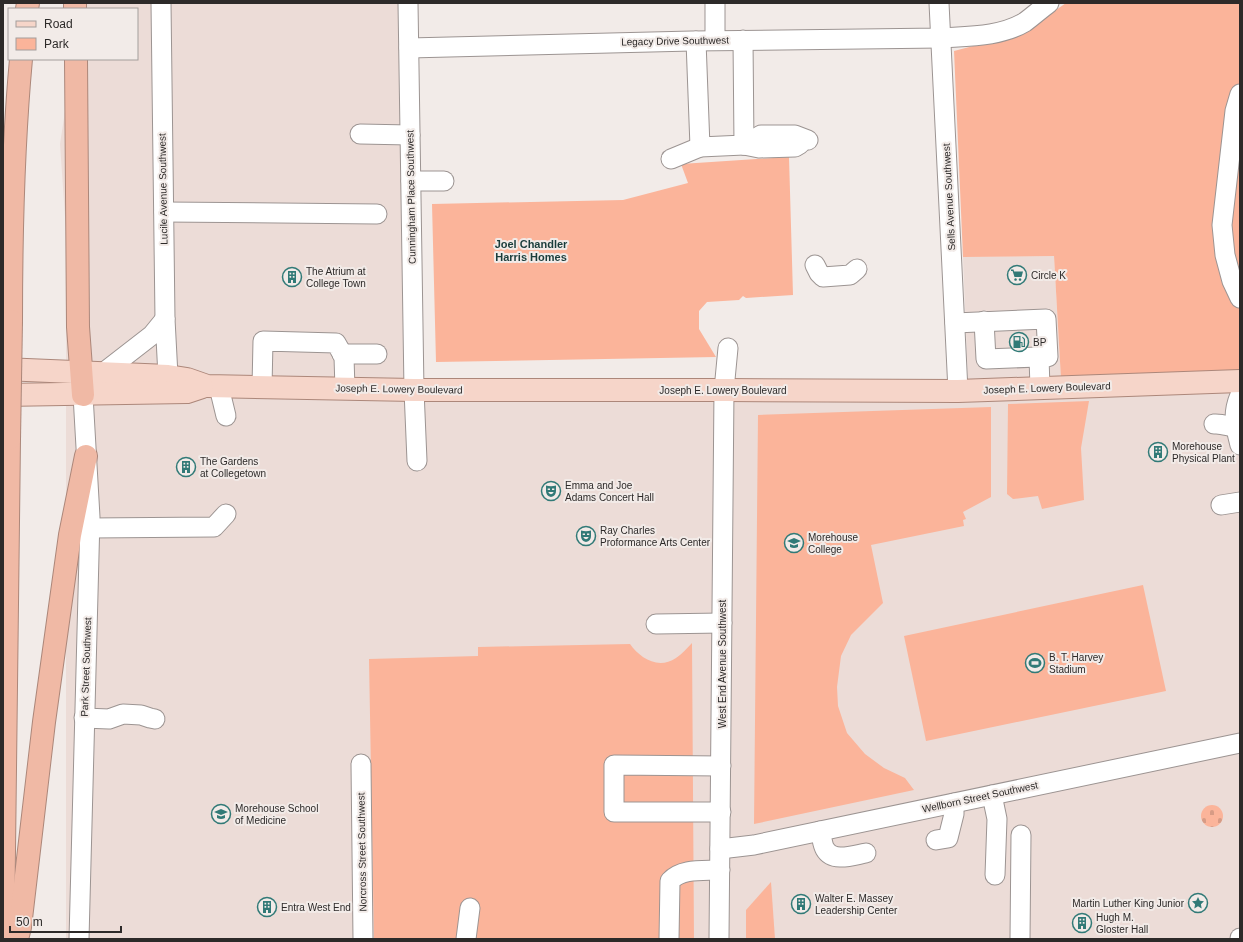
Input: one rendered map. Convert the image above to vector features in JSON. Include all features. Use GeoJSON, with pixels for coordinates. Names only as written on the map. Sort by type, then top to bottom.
{"type":"FeatureCollection","features":[{"type":"Feature","properties":{"kind":"highway"},"geometry":{"type":"LineString","coordinates":[[3,933],[13,166],[20,60]]}},
{"type":"Feature","properties":{"kind":"highway"},"geometry":{"type":"LineString","coordinates":[[76,60],[78,327],[92,372],[83,395]]}},
{"type":"Feature","properties":{"kind":"highway"},"geometry":{"type":"LineString","coordinates":[[17,939],[20,927],[46,706],[70,535],[86,456]]}},
{"type":"Feature","properties":{"kind":"main road","name":"Joseph E. Lowery Boulevard"},"geometry":{"type":"LineString","coordinates":[[3,369],[168,376],[213,386],[414,390],[958,391],[1240,381]]}},
{"type":"Feature","properties":{"kind":"main road","name":"Joseph E. Lowery Boulevard"},"geometry":{"type":"LineString","coordinates":[[3,395],[83,395],[187,392],[213,386]]}},
{"type":"Feature","properties":{"kind":"street","name":"Lucile Avenue Southwest"},"geometry":{"type":"LineString","coordinates":[[161,3],[165,319],[168,376]]}},
{"type":"Feature","properties":{"kind":"street","name":"Cunningham Place Southwest"},"geometry":{"type":"LineString","coordinates":[[408,3],[414,390],[417,461]]}},
{"type":"Feature","properties":{"kind":"street"},"geometry":{"type":"LineString","coordinates":[[715,3],[715,40]]}},
{"type":"Feature","properties":{"kind":"street","name":"Sells Avenue Southwest"},"geometry":{"type":"LineString","coordinates":[[939,3],[958,391]]}},
{"type":"Feature","properties":{"kind":"street","name":"Legacy Drive Southwest"},"geometry":{"type":"LineString","coordinates":[[409,48],[715,40],[940,38],[1001,32],[1024,22],[1049,3]]}},
{"type":"Feature","properties":{"kind":"street"},"geometry":{"type":"LineString","coordinates":[[671,159],[700,147],[744,145],[743,40]]}},
{"type":"Feature","properties":{"kind":"street"},"geometry":{"type":"LineString","coordinates":[[696,41],[700,147]]}},
{"type":"Feature","properties":{"kind":"street"},"geometry":{"type":"LineString","coordinates":[[1240,94],[1235,111],[1222,225],[1225,255],[1232,281],[1240,298]]}},
{"type":"Feature","properties":{"kind":"street"},"geometry":{"type":"LineString","coordinates":[[360,134],[410,135]]}},
{"type":"Feature","properties":{"kind":"street"},"geometry":{"type":"LineString","coordinates":[[411,181],[444,181]]}},
{"type":"Feature","properties":{"kind":"street"},"geometry":{"type":"LineString","coordinates":[[164,212],[377,214]]}},
{"type":"Feature","properties":{"kind":"street"},"geometry":{"type":"LineString","coordinates":[[815,265],[823,277],[850,276],[857,269]]}},
{"type":"Feature","properties":{"kind":"street"},"geometry":{"type":"LineString","coordinates":[[92,372],[152,335],[165,319]]}},
{"type":"Feature","properties":{"kind":"street"},"geometry":{"type":"LineString","coordinates":[[955,323],[984,321],[1046,319],[1048,357],[986,359],[984,321]]}},
{"type":"Feature","properties":{"kind":"street"},"geometry":{"type":"LineString","coordinates":[[262,387],[263,341],[336,343],[344,357],[345,389]]}},
{"type":"Feature","properties":{"kind":"street","name":"West End Avenue Southwest"},"geometry":{"type":"LineString","coordinates":[[719,939],[724,390],[728,348]]}},
{"type":"Feature","properties":{"kind":"street"},"geometry":{"type":"LineString","coordinates":[[342,354],[377,354]]}},
{"type":"Feature","properties":{"kind":"street"},"geometry":{"type":"LineString","coordinates":[[1039,357],[1040,388]]}},
{"type":"Feature","properties":{"kind":"street"},"geometry":{"type":"LineString","coordinates":[[213,386],[226,416]]}},
{"type":"Feature","properties":{"kind":"street","name":"Park Street Southwest"},"geometry":{"type":"LineString","coordinates":[[79,939],[90,528],[83,395]]}},
{"type":"Feature","properties":{"kind":"street"},"geometry":{"type":"LineString","coordinates":[[1238,434],[1235,408],[1240,395]]}},
{"type":"Feature","properties":{"kind":"street"},"geometry":{"type":"LineString","coordinates":[[1214,424],[1221,423],[1238,434]]}},
{"type":"Feature","properties":{"kind":"street"},"geometry":{"type":"LineString","coordinates":[[1221,505],[1240,502]]}},
{"type":"Feature","properties":{"kind":"street"},"geometry":{"type":"LineString","coordinates":[[90,528],[214,527],[226,514]]}},
{"type":"Feature","properties":{"kind":"street"},"geometry":{"type":"LineString","coordinates":[[656,624],[722,623]]}},
{"type":"Feature","properties":{"kind":"street"},"geometry":{"type":"LineString","coordinates":[[84,718],[108,719],[122,714],[141,715],[152,719]]}},
{"type":"Feature","properties":{"kind":"street","name":"Wellborn Street Southwest"},"geometry":{"type":"LineString","coordinates":[[720,849],[748,846],[1240,743]]}},
{"type":"Feature","properties":{"kind":"street","name":"Norcross Street Southwest"},"geometry":{"type":"LineString","coordinates":[[361,764],[364,939]]}},
{"type":"Feature","properties":{"kind":"street"},"geometry":{"type":"LineString","coordinates":[[721,766],[614,765],[614,812],[721,812]]}},
{"type":"Feature","properties":{"kind":"street"},"geometry":{"type":"LineString","coordinates":[[992,795],[997,820],[995,875]]}},
{"type":"Feature","properties":{"kind":"street"},"geometry":{"type":"LineString","coordinates":[[936,840],[948,838],[954,814],[954,803]]}},
{"type":"Feature","properties":{"kind":"street"},"geometry":{"type":"LineString","coordinates":[[820,831],[825,849],[838,858],[866,853]]}},
{"type":"Feature","properties":{"kind":"street"},"geometry":{"type":"LineString","coordinates":[[1020,939],[1021,835]]}},
{"type":"Feature","properties":{"kind":"street"},"geometry":{"type":"LineString","coordinates":[[669,939],[670,881],[675,875],[686,872],[720,870]]}},
{"type":"Feature","properties":{"kind":"street"},"geometry":{"type":"LineString","coordinates":[[466,939],[470,908]]}},
{"type":"Feature","properties":{"kind":"shaded area","name":"Morehouse College"},"geometry":{"type":"Polygon","coordinates":[[[81,3],[416,3],[416,384],[1240,385],[1240,939],[66,939],[66,231],[60,144],[73,60],[138,60],[138,8],[80,8],[81,3]]]}},
{"type":"Feature","properties":{"kind":"shaded area"},"geometry":{"type":"Polygon","coordinates":[[[1054,256],[1061,379],[968,380],[963,257],[1054,256]]]}},
{"type":"Feature","properties":{"kind":"green space"},"geometry":{"type":"Polygon","coordinates":[[[1066,3],[1240,3],[1240,379],[1061,379],[1054,256],[963,257],[954,51],[1023,33],[1066,3]]]}},
{"type":"Feature","properties":{"kind":"green space"},"geometry":{"type":"Polygon","coordinates":[[[789,157],[793,295],[746,298],[743,296],[739,300],[707,302],[699,311],[699,329],[716,357],[436,362],[432,204],[623,200],[688,183],[681,164],[789,157]]]}},
{"type":"Feature","properties":{"kind":"green space"},"geometry":{"type":"Polygon","coordinates":[[[1089,401],[1081,448],[1084,500],[1042,509],[1038,496],[1013,499],[1007,494],[1008,404],[1089,401]]]}},
{"type":"Feature","properties":{"kind":"green space"},"geometry":{"type":"Polygon","coordinates":[[[991,407],[991,497],[963,512],[966,519],[963,520],[964,526],[871,545],[883,603],[851,635],[841,656],[837,687],[838,706],[847,733],[865,754],[884,768],[905,778],[914,790],[754,824],[758,415],[991,407]]]}},
{"type":"Feature","properties":{"kind":"green space","name":"B. T. Harvey Stadium"},"geometry":{"type":"Polygon","coordinates":[[[1143,585],[1166,691],[926,741],[904,636],[1143,585]]]}},
{"type":"Feature","properties":{"kind":"green space"},"geometry":{"type":"Polygon","coordinates":[[[692,643],[694,939],[374,939],[369,659],[478,656],[478,647],[630,644],[644,658],[656,663],[663,663],[676,658],[692,643]]]}},
{"type":"Feature","properties":{"kind":"green space"},"geometry":{"type":"Polygon","coordinates":[[[1212,805],[1220,808],[1223,816],[1220,824],[1212,827],[1204,824],[1201,816],[1204,808],[1212,805]]]}},
{"type":"Feature","properties":{"kind":"green space"},"geometry":{"type":"Polygon","coordinates":[[[771,882],[775,939],[746,939],[746,910],[771,882]]]}},
{"type":"Feature","properties":{"kind":"place","name":"Circle K"},"geometry":{"type":"Point","coordinates":[1017,275]}},
{"type":"Feature","properties":{"kind":"place","name":"The Atrium at College Town"},"geometry":{"type":"Point","coordinates":[292,277]}},
{"type":"Feature","properties":{"kind":"place","name":"BP"},"geometry":{"type":"Point","coordinates":[1019,342]}},
{"type":"Feature","properties":{"kind":"place","name":"Morehouse Physical Plant"},"geometry":{"type":"Point","coordinates":[1158,452]}},
{"type":"Feature","properties":{"kind":"place","name":"The Gardens at Collegetown"},"geometry":{"type":"Point","coordinates":[186,467]}},
{"type":"Feature","properties":{"kind":"place","name":"Emma and Joe Adams Concert Hall"},"geometry":{"type":"Point","coordinates":[551,491]}},
{"type":"Feature","properties":{"kind":"place","name":"Ray Charles Proformance Arts Center"},"geometry":{"type":"Point","coordinates":[586,536]}},
{"type":"Feature","properties":{"kind":"place","name":"Morehouse College"},"geometry":{"type":"Point","coordinates":[794,543]}},
{"type":"Feature","properties":{"kind":"place","name":"B. T. Harvey Stadium"},"geometry":{"type":"Point","coordinates":[1035,663]}},
{"type":"Feature","properties":{"kind":"place","name":"Morehouse School of Medicine"},"geometry":{"type":"Point","coordinates":[221,814]}},
{"type":"Feature","properties":{"kind":"place","name":"Martin Luther King Junior"},"geometry":{"type":"Point","coordinates":[1198,903]}},
{"type":"Feature","properties":{"kind":"place","name":"Walter E. Massey Leadership Center"},"geometry":{"type":"Point","coordinates":[801,904]}},
{"type":"Feature","properties":{"kind":"place","name":"Entra West End"},"geometry":{"type":"Point","coordinates":[267,907]}},
{"type":"Feature","properties":{"kind":"place","name":"Hugh M. Gloster Hall"},"geometry":{"type":"Point","coordinates":[1082,923]}},
{"type":"Feature","properties":{"kind":"district","name":"Joel Chandler Harris Homes"},"geometry":{"type":"Point","coordinates":[531,250]}}]}
